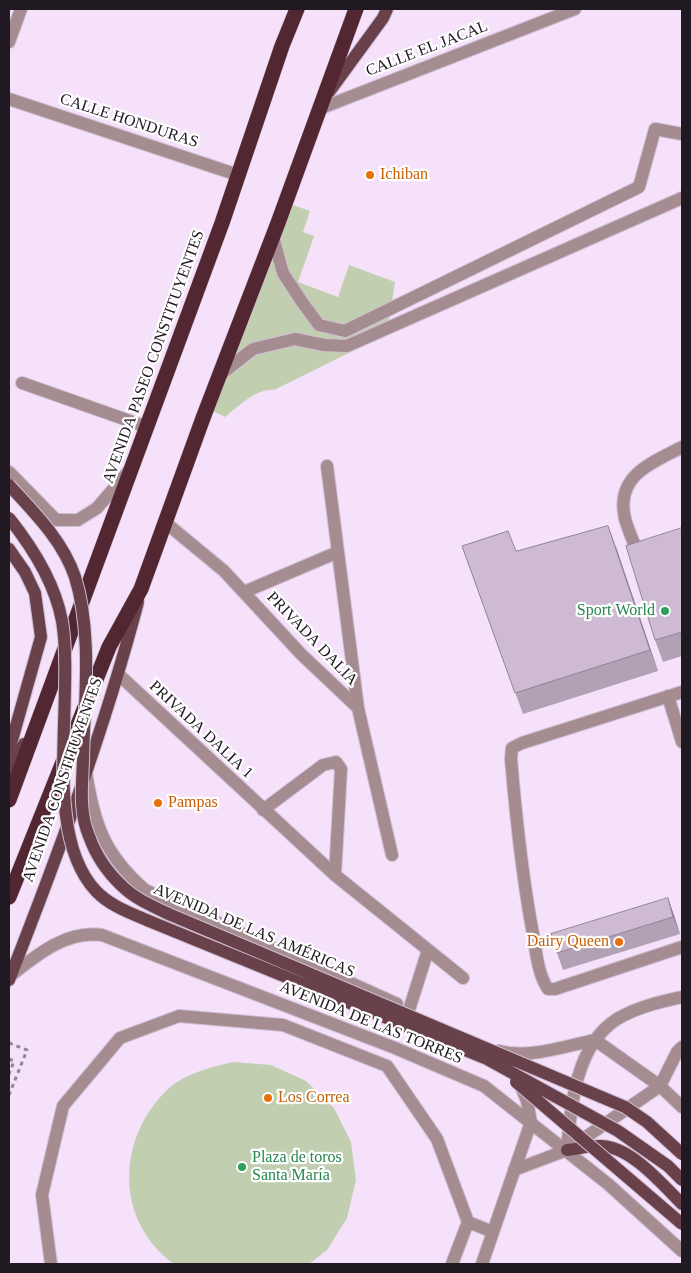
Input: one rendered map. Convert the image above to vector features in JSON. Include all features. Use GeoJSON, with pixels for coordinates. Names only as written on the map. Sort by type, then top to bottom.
{"type":"FeatureCollection","features":[{"type":"Feature","properties":{"kind":"highway","name":"AVENIDA PASEO CONSTITUYENTES"},"geometry":{"type":"LineString","coordinates":[[9,800],[147,427],[238,175],[282,46],[297,9]]}},
{"type":"Feature","properties":{"kind":"highway"},"geometry":{"type":"LineString","coordinates":[[9,897],[109,647],[141,589],[356,9]]}},
{"type":"Feature","properties":{"kind":"main road"},"geometry":{"type":"LineString","coordinates":[[282,46],[291,9]]}},
{"type":"Feature","properties":{"kind":"main road"},"geometry":{"type":"LineString","coordinates":[[321,105],[383,18],[387,9]]}},
{"type":"Feature","properties":{"kind":"main road","name":"AVENIDA DE LAS AMÉRICAS"},"geometry":{"type":"LineString","coordinates":[[9,485],[52,535],[65,555],[80,594],[85,645],[82,806],[88,835],[98,856],[124,888],[145,903],[171,915],[625,1107],[647,1122],[682,1154]]}},
{"type":"Feature","properties":{"kind":"main road","name":"AVENIDA DE LAS AMÉRICAS"},"geometry":{"type":"LineString","coordinates":[[9,518],[32,548],[55,596],[62,621],[67,673],[64,736],[65,806],[68,833],[78,862],[96,891],[115,905],[149,921],[487,1059],[618,1131],[668,1166],[682,1180]]}},
{"type":"Feature","properties":{"kind":"main road"},"geometry":{"type":"LineString","coordinates":[[9,548],[25,572],[35,593],[41,637],[9,751]]}},
{"type":"Feature","properties":{"kind":"main road","name":"AVENIDA CONSTITUYENTES"},"geometry":{"type":"LineString","coordinates":[[10,978],[86,772],[118,674],[141,589]]}},
{"type":"Feature","properties":{"kind":"main road"},"geometry":{"type":"LineString","coordinates":[[9,773],[40,716]]}},
{"type":"Feature","properties":{"kind":"main road"},"geometry":{"type":"LineString","coordinates":[[487,1059],[682,1224]]}},
{"type":"Feature","properties":{"kind":"main road"},"geometry":{"type":"LineString","coordinates":[[567,1150],[603,1146],[624,1154],[644,1166],[682,1204]]}},
{"type":"Feature","properties":{"kind":"street"},"geometry":{"type":"LineString","coordinates":[[9,42],[21,9]]}},
{"type":"Feature","properties":{"kind":"street","name":"CALLE EL JACAL"},"geometry":{"type":"LineString","coordinates":[[321,105],[575,9]]}},
{"type":"Feature","properties":{"kind":"street","name":"CALLE HONDURAS"},"geometry":{"type":"LineString","coordinates":[[9,99],[238,175]]}},
{"type":"Feature","properties":{"kind":"street"},"geometry":{"type":"LineString","coordinates":[[273,237],[283,273],[319,325],[345,331],[639,187],[655,129],[682,134]]}},
{"type":"Feature","properties":{"kind":"street"},"geometry":{"type":"LineString","coordinates":[[220,375],[253,349],[296,339],[324,346],[347,346],[682,198]]}},
{"type":"Feature","properties":{"kind":"street"},"geometry":{"type":"LineString","coordinates":[[457,276],[464,294]]}},
{"type":"Feature","properties":{"kind":"street"},"geometry":{"type":"LineString","coordinates":[[22,383],[147,427]]}},
{"type":"Feature","properties":{"kind":"street"},"geometry":{"type":"LineString","coordinates":[[655,544],[636,550],[624,513],[625,489],[631,478],[643,468],[682,447]]}},
{"type":"Feature","properties":{"kind":"street","name":"PRIVADA DALIA"},"geometry":{"type":"LineString","coordinates":[[327,466],[358,708],[392,855]]}},
{"type":"Feature","properties":{"kind":"street"},"geometry":{"type":"LineString","coordinates":[[9,472],[56,520],[78,520],[97,508],[132,467]]}},
{"type":"Feature","properties":{"kind":"street","name":"PRIVADA DALIA"},"geometry":{"type":"LineString","coordinates":[[166,523],[224,571],[301,654],[358,708]]}},
{"type":"Feature","properties":{"kind":"street","name":"PRIVADA DALIA"},"geometry":{"type":"LineString","coordinates":[[244,592],[338,552]]}},
{"type":"Feature","properties":{"kind":"street","name":"PRIVADA DALIA 1"},"geometry":{"type":"LineString","coordinates":[[118,674],[335,875],[463,978]]}},
{"type":"Feature","properties":{"kind":"street"},"geometry":{"type":"LineString","coordinates":[[682,692],[522,743],[512,748],[511,759],[514,803],[523,876],[544,984],[548,989],[682,948]]}},
{"type":"Feature","properties":{"kind":"street"},"geometry":{"type":"LineString","coordinates":[[668,696],[682,742]]}},
{"type":"Feature","properties":{"kind":"street"},"geometry":{"type":"LineString","coordinates":[[263,810],[323,765],[336,762],[341,769],[335,875]]}},
{"type":"Feature","properties":{"kind":"street","name":"AVENIDA DE LAS TORRES"},"geometry":{"type":"LineString","coordinates":[[86,772],[92,811],[105,841],[129,876],[145,890],[501,1051],[531,1053],[596,1040]]}},
{"type":"Feature","properties":{"kind":"street","name":"AVENIDA DE LAS TORRES"},"geometry":{"type":"LineString","coordinates":[[10,978],[35,956],[68,937],[88,933],[102,934],[395,1048],[484,1086],[567,1150],[682,1251]]}},
{"type":"Feature","properties":{"kind":"street"},"geometry":{"type":"LineString","coordinates":[[409,1010],[428,950]]}},
{"type":"Feature","properties":{"kind":"street"},"geometry":{"type":"LineString","coordinates":[[567,1150],[571,1107],[581,1070],[596,1040],[616,1020],[646,1006],[682,997]]}},
{"type":"Feature","properties":{"kind":"street"},"geometry":{"type":"LineString","coordinates":[[51,1264],[42,1194],[63,1106],[120,1038],[179,1016],[282,1024],[387,1066],[437,1139],[468,1222],[452,1264]]}},
{"type":"Feature","properties":{"kind":"street"},"geometry":{"type":"LineString","coordinates":[[596,1040],[660,1086],[682,1107]]}},
{"type":"Feature","properties":{"kind":"street"},"geometry":{"type":"LineString","coordinates":[[514,1170],[567,1150],[660,1086],[677,1052],[682,1047]]}},
{"type":"Feature","properties":{"kind":"street"},"geometry":{"type":"LineString","coordinates":[[387,1066],[395,1048]]}},
{"type":"Feature","properties":{"kind":"street"},"geometry":{"type":"LineString","coordinates":[[482,1264],[531,1122],[527,1101],[517,1078],[501,1051]]}},
{"type":"Feature","properties":{"kind":"street"},"geometry":{"type":"LineString","coordinates":[[468,1222],[493,1232]]}},
{"type":"Feature","properties":{"kind":"path"},"geometry":{"type":"LineString","coordinates":[[9,1043],[27,1050],[9,1095]]}},
{"type":"Feature","properties":{"kind":"path"},"geometry":{"type":"LineString","coordinates":[[9,1060],[14,1061],[9,1074]]}},
{"type":"Feature","properties":{"kind":"green space"},"geometry":{"type":"Polygon","coordinates":[[[290,204],[310,211],[303,232],[314,236],[298,282],[338,297],[349,265],[395,282],[387,334],[274,390],[267,390],[254,395],[225,417],[207,408],[290,204]]]}},
{"type":"Feature","properties":{"kind":"green space","name":"Plaza de toros Santa María"},"geometry":{"type":"Polygon","coordinates":[[[233,1062],[271,1065],[306,1081],[334,1108],[351,1142],[356,1180],[347,1218],[327,1250],[309,1264],[174,1264],[155,1247],[141,1227],[133,1205],[129,1182],[131,1158],[137,1135],[148,1113],[171,1086],[187,1076],[233,1062]]]}},
{"type":"Feature","properties":{"kind":"building"},"geometry":{"type":"Polygon","coordinates":[[[608,526],[650,650],[515,693],[462,546],[508,531],[516,551],[608,526]]]}},
{"type":"Feature","properties":{"kind":"building","name":"Sport World"},"geometry":{"type":"Polygon","coordinates":[[[682,528],[682,632],[655,640],[626,546],[682,528]]]}},
{"type":"Feature","properties":{"kind":"building"},"geometry":{"type":"Polygon","coordinates":[[[668,898],[673,917],[557,953],[551,934],[668,898]]]}},
{"type":"Feature","properties":{"kind":"place","name":"Ichiban"},"geometry":{"type":"Point","coordinates":[370,175]}},
{"type":"Feature","properties":{"kind":"place","name":"Sport World"},"geometry":{"type":"Point","coordinates":[665,611]}},
{"type":"Feature","properties":{"kind":"place","name":"Pampas"},"geometry":{"type":"Point","coordinates":[158,803]}},
{"type":"Feature","properties":{"kind":"place","name":"Dairy Queen"},"geometry":{"type":"Point","coordinates":[619,942]}},
{"type":"Feature","properties":{"kind":"place","name":"Los Correa"},"geometry":{"type":"Point","coordinates":[268,1098]}},
{"type":"Feature","properties":{"kind":"place","name":"Plaza de toros Santa María"},"geometry":{"type":"Point","coordinates":[242,1167]}}]}
